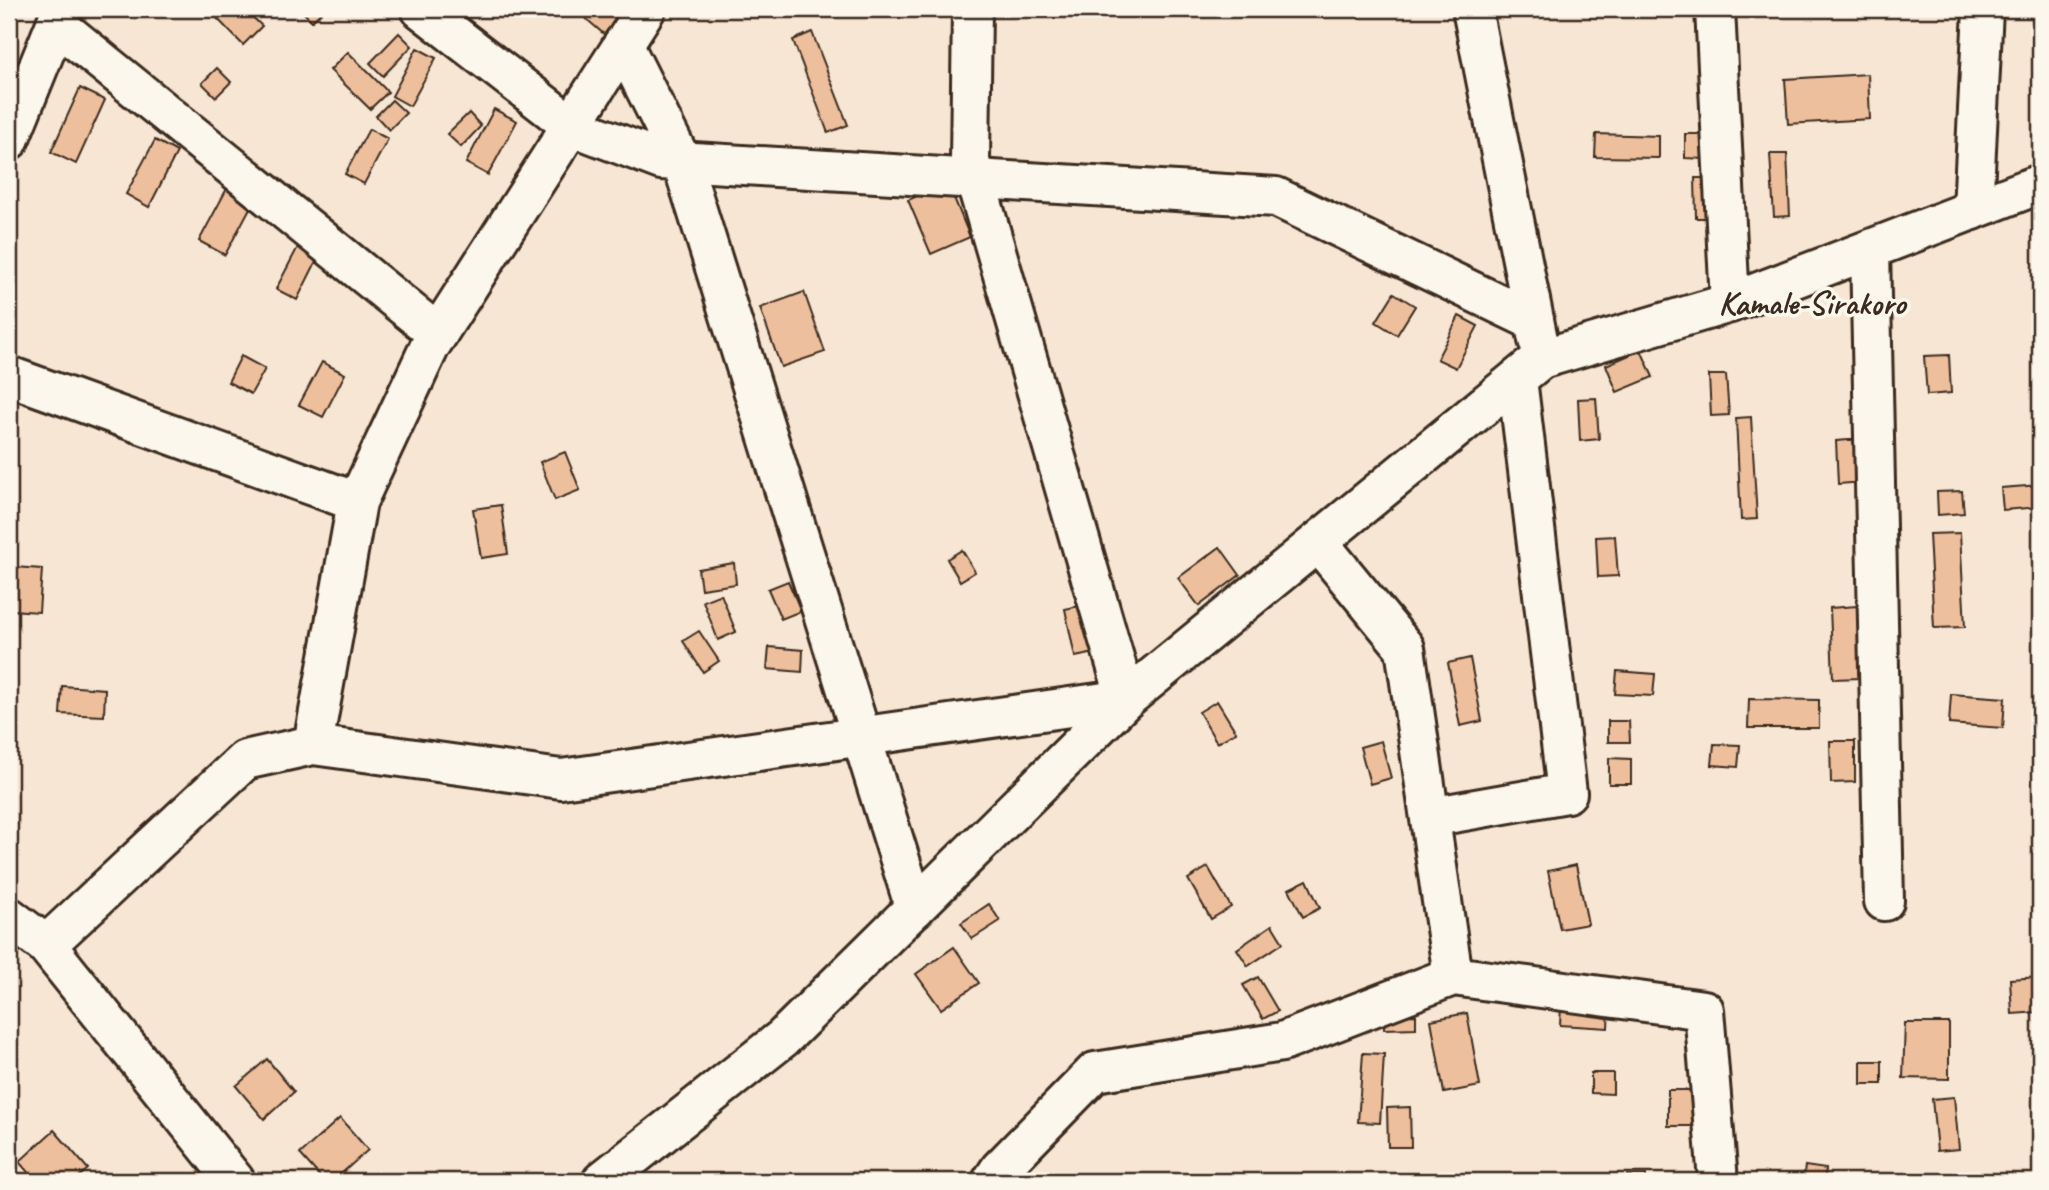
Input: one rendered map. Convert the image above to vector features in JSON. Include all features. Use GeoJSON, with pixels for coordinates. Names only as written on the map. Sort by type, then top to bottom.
{"type":"FeatureCollection","features":[{"type":"Feature","properties":{"kind":"street"},"geometry":{"type":"LineString","coordinates":[[421,9],[572,126],[661,160],[1276,197],[1534,321]]}},
{"type":"Feature","properties":{"kind":"street"},"geometry":{"type":"LineString","coordinates":[[313,745],[357,502],[430,346],[646,9]]}},
{"type":"Feature","properties":{"kind":"street"},"geometry":{"type":"LineString","coordinates":[[972,9],[970,161],[1126,699]]}},
{"type":"Feature","properties":{"kind":"street"},"geometry":{"type":"LineString","coordinates":[[1430,817],[1567,793],[1529,369],[1534,321],[1472,9]]}},
{"type":"Feature","properties":{"kind":"street"},"geometry":{"type":"LineString","coordinates":[[1714,9],[1730,303]]}},
{"type":"Feature","properties":{"kind":"street"},"geometry":{"type":"LineString","coordinates":[[1973,211],[1983,9]]}},
{"type":"Feature","properties":{"kind":"street"},"geometry":{"type":"LineString","coordinates":[[9,140],[59,16],[438,334]]}},
{"type":"Feature","properties":{"kind":"street"},"geometry":{"type":"LineString","coordinates":[[624,44],[682,162],[915,908]]}},
{"type":"Feature","properties":{"kind":"street"},"geometry":{"type":"LineString","coordinates":[[619,1177],[782,1038],[1126,699],[1529,369],[1730,303],[2040,184]]}},
{"type":"Feature","properties":{"kind":"street"},"geometry":{"type":"LineString","coordinates":[[1870,250],[1884,901]]}},
{"type":"Feature","properties":{"kind":"street"},"geometry":{"type":"LineString","coordinates":[[9,376],[357,502]]}},
{"type":"Feature","properties":{"kind":"street"},"geometry":{"type":"LineString","coordinates":[[1318,542],[1405,648],[1453,976]]}},
{"type":"Feature","properties":{"kind":"street"},"geometry":{"type":"LineString","coordinates":[[46,945],[245,760],[313,745],[561,779],[1126,699]]}},
{"type":"Feature","properties":{"kind":"street"},"geometry":{"type":"LineString","coordinates":[[9,917],[46,945],[235,1181]]}},
{"type":"Feature","properties":{"kind":"street"},"geometry":{"type":"LineString","coordinates":[[992,1181],[1000,1169],[1095,1072],[1282,1042],[1453,976],[1704,1010],[1718,1181]]}},
{"type":"Feature","properties":{"kind":"building"},"geometry":{"type":"Polygon","coordinates":[[[208,9],[244,9],[262,26],[243,45],[208,9]]]}},
{"type":"Feature","properties":{"kind":"building"},"geometry":{"type":"Polygon","coordinates":[[[300,9],[325,9],[312,21],[300,9]]]}},
{"type":"Feature","properties":{"kind":"building"},"geometry":{"type":"Polygon","coordinates":[[[591,9],[607,9],[619,19],[605,35],[584,17],[591,9]]]}},
{"type":"Feature","properties":{"kind":"building"},"geometry":{"type":"Polygon","coordinates":[[[812,32],[848,125],[828,133],[793,40],[812,32]]]}},
{"type":"Feature","properties":{"kind":"building"},"geometry":{"type":"Polygon","coordinates":[[[399,33],[412,46],[383,76],[370,63],[399,33]]]}},
{"type":"Feature","properties":{"kind":"building"},"geometry":{"type":"Polygon","coordinates":[[[417,48],[436,58],[410,106],[392,96],[417,48]]]}},
{"type":"Feature","properties":{"kind":"building"},"geometry":{"type":"Polygon","coordinates":[[[348,52],[388,92],[370,109],[330,70],[348,52]]]}},
{"type":"Feature","properties":{"kind":"building"},"geometry":{"type":"Polygon","coordinates":[[[217,68],[231,82],[216,97],[202,83],[217,68]]]}},
{"type":"Feature","properties":{"kind":"building"},"geometry":{"type":"Polygon","coordinates":[[[1868,74],[1870,119],[1788,124],[1785,79],[1868,74]]]}},
{"type":"Feature","properties":{"kind":"building"},"geometry":{"type":"Polygon","coordinates":[[[80,88],[105,100],[76,164],[51,152],[80,88]]]}},
{"type":"Feature","properties":{"kind":"building"},"geometry":{"type":"Polygon","coordinates":[[[392,100],[406,113],[389,130],[376,116],[392,100]]]}},
{"type":"Feature","properties":{"kind":"building"},"geometry":{"type":"Polygon","coordinates":[[[494,109],[517,121],[488,175],[466,163],[494,109]]]}},
{"type":"Feature","properties":{"kind":"building"},"geometry":{"type":"Polygon","coordinates":[[[469,113],[481,126],[461,147],[447,134],[469,113]]]}},
{"type":"Feature","properties":{"kind":"building"},"geometry":{"type":"Polygon","coordinates":[[[369,129],[388,139],[364,184],[345,174],[369,129]]]}},
{"type":"Feature","properties":{"kind":"building"},"geometry":{"type":"Polygon","coordinates":[[[1596,134],[1659,136],[1659,158],[1595,157],[1596,134]]]}},
{"type":"Feature","properties":{"kind":"building"},"geometry":{"type":"Polygon","coordinates":[[[1685,134],[1705,134],[1705,159],[1685,158],[1685,134]]]}},
{"type":"Feature","properties":{"kind":"building"},"geometry":{"type":"Polygon","coordinates":[[[155,140],[177,152],[149,207],[126,194],[155,140]]]}},
{"type":"Feature","properties":{"kind":"building"},"geometry":{"type":"Polygon","coordinates":[[[1770,154],[1787,154],[1790,216],[1774,217],[1770,154]]]}},
{"type":"Feature","properties":{"kind":"building"},"geometry":{"type":"Polygon","coordinates":[[[1695,178],[1715,178],[1716,218],[1696,218],[1695,178]]]}},
{"type":"Feature","properties":{"kind":"building"},"geometry":{"type":"Polygon","coordinates":[[[231,181],[257,195],[225,255],[199,241],[231,181]]]}},
{"type":"Feature","properties":{"kind":"building"},"geometry":{"type":"Polygon","coordinates":[[[948,183],[970,237],[931,254],[908,200],[948,183]]]}},
{"type":"Feature","properties":{"kind":"building"},"geometry":{"type":"Polygon","coordinates":[[[300,243],[320,254],[297,300],[276,289],[300,243]]]}},
{"type":"Feature","properties":{"kind":"building"},"geometry":{"type":"Polygon","coordinates":[[[804,292],[825,352],[781,367],[760,308],[804,292]]]}},
{"type":"Feature","properties":{"kind":"building"},"geometry":{"type":"Polygon","coordinates":[[[1394,293],[1415,306],[1397,335],[1376,322],[1394,293]]]}},
{"type":"Feature","properties":{"kind":"building"},"geometry":{"type":"Polygon","coordinates":[[[1459,316],[1478,326],[1456,368],[1437,359],[1459,316]]]}},
{"type":"Feature","properties":{"kind":"building"},"geometry":{"type":"Polygon","coordinates":[[[1641,350],[1653,377],[1617,392],[1606,365],[1641,350]]]}},
{"type":"Feature","properties":{"kind":"building"},"geometry":{"type":"Polygon","coordinates":[[[1949,355],[1951,393],[1927,395],[1924,356],[1949,355]]]}},
{"type":"Feature","properties":{"kind":"building"},"geometry":{"type":"Polygon","coordinates":[[[241,356],[265,369],[251,394],[228,382],[241,356]]]}},
{"type":"Feature","properties":{"kind":"building"},"geometry":{"type":"Polygon","coordinates":[[[322,362],[345,374],[323,417],[299,405],[322,362]]]}},
{"type":"Feature","properties":{"kind":"building"},"geometry":{"type":"Polygon","coordinates":[[[1709,375],[1726,375],[1729,415],[1711,416],[1709,375]]]}},
{"type":"Feature","properties":{"kind":"building"},"geometry":{"type":"Polygon","coordinates":[[[1596,398],[1599,439],[1580,441],[1578,399],[1596,398]]]}},
{"type":"Feature","properties":{"kind":"building"},"geometry":{"type":"Polygon","coordinates":[[[1751,417],[1757,519],[1741,520],[1736,418],[1751,417]]]}},
{"type":"Feature","properties":{"kind":"building"},"geometry":{"type":"Polygon","coordinates":[[[1862,439],[1865,482],[1838,484],[1836,441],[1862,439]]]}},
{"type":"Feature","properties":{"kind":"building"},"geometry":{"type":"Polygon","coordinates":[[[565,452],[580,490],[555,500],[540,462],[565,452]]]}},
{"type":"Feature","properties":{"kind":"building"},"geometry":{"type":"Polygon","coordinates":[[[2040,485],[2040,507],[2003,510],[2001,488],[2040,485]]]}},
{"type":"Feature","properties":{"kind":"building"},"geometry":{"type":"Polygon","coordinates":[[[1962,491],[1964,513],[1938,515],[1937,492],[1962,491]]]}},
{"type":"Feature","properties":{"kind":"building"},"geometry":{"type":"Polygon","coordinates":[[[501,505],[508,554],[481,558],[473,509],[501,505]]]}},
{"type":"Feature","properties":{"kind":"building"},"geometry":{"type":"Polygon","coordinates":[[[1960,533],[1965,627],[1934,628],[1929,534],[1960,533]]]}},
{"type":"Feature","properties":{"kind":"building"},"geometry":{"type":"Polygon","coordinates":[[[1615,536],[1618,576],[1598,577],[1596,537],[1615,536]]]}},
{"type":"Feature","properties":{"kind":"building"},"geometry":{"type":"Polygon","coordinates":[[[1220,547],[1240,575],[1199,606],[1178,578],[1220,547]]]}},
{"type":"Feature","properties":{"kind":"building"},"geometry":{"type":"Polygon","coordinates":[[[962,550],[975,572],[960,581],[947,559],[962,550]]]}},
{"type":"Feature","properties":{"kind":"building"},"geometry":{"type":"Polygon","coordinates":[[[734,563],[736,584],[701,589],[698,569],[734,563]]]}},
{"type":"Feature","properties":{"kind":"building"},"geometry":{"type":"Polygon","coordinates":[[[14,567],[42,569],[39,612],[11,610],[14,567]]]}},
{"type":"Feature","properties":{"kind":"building"},"geometry":{"type":"Polygon","coordinates":[[[788,581],[801,611],[781,619],[768,589],[788,581]]]}},
{"type":"Feature","properties":{"kind":"building"},"geometry":{"type":"Polygon","coordinates":[[[721,594],[736,632],[718,640],[703,601],[721,594]]]}},
{"type":"Feature","properties":{"kind":"building"},"geometry":{"type":"Polygon","coordinates":[[[1089,604],[1100,652],[1075,657],[1065,609],[1089,604]]]}},
{"type":"Feature","properties":{"kind":"building"},"geometry":{"type":"Polygon","coordinates":[[[1857,606],[1860,678],[1833,679],[1830,608],[1857,606]]]}},
{"type":"Feature","properties":{"kind":"building"},"geometry":{"type":"Polygon","coordinates":[[[699,631],[719,661],[703,672],[683,641],[699,631]]]}},
{"type":"Feature","properties":{"kind":"building"},"geometry":{"type":"Polygon","coordinates":[[[769,647],[803,650],[802,672],[767,669],[769,647]]]}},
{"type":"Feature","properties":{"kind":"building"},"geometry":{"type":"Polygon","coordinates":[[[1470,658],[1482,721],[1460,726],[1448,663],[1470,658]]]}},
{"type":"Feature","properties":{"kind":"building"},"geometry":{"type":"Polygon","coordinates":[[[1617,671],[1655,674],[1653,696],[1615,694],[1617,671]]]}},
{"type":"Feature","properties":{"kind":"building"},"geometry":{"type":"Polygon","coordinates":[[[62,686],[105,689],[104,716],[60,714],[62,686]]]}},
{"type":"Feature","properties":{"kind":"building"},"geometry":{"type":"Polygon","coordinates":[[[1951,694],[2005,698],[2003,728],[1949,724],[1951,694]]]}},
{"type":"Feature","properties":{"kind":"building"},"geometry":{"type":"Polygon","coordinates":[[[1749,699],[1819,700],[1819,728],[1748,728],[1749,699]]]}},
{"type":"Feature","properties":{"kind":"building"},"geometry":{"type":"Polygon","coordinates":[[[1217,701],[1236,732],[1217,743],[1199,712],[1217,701]]]}},
{"type":"Feature","properties":{"kind":"building"},"geometry":{"type":"Polygon","coordinates":[[[1608,721],[1629,721],[1630,742],[1608,742],[1608,721]]]}},
{"type":"Feature","properties":{"kind":"building"},"geometry":{"type":"Polygon","coordinates":[[[1381,741],[1391,778],[1370,784],[1360,747],[1381,741]]]}},
{"type":"Feature","properties":{"kind":"building"},"geometry":{"type":"Polygon","coordinates":[[[1830,741],[1855,741],[1855,782],[1831,783],[1830,741]]]}},
{"type":"Feature","properties":{"kind":"building"},"geometry":{"type":"Polygon","coordinates":[[[1714,744],[1740,745],[1738,767],[1712,765],[1714,744]]]}},
{"type":"Feature","properties":{"kind":"building"},"geometry":{"type":"Polygon","coordinates":[[[1609,758],[1631,759],[1631,784],[1609,784],[1609,758]]]}},
{"type":"Feature","properties":{"kind":"building"},"geometry":{"type":"Polygon","coordinates":[[[1576,865],[1588,924],[1560,929],[1548,871],[1576,865]]]}},
{"type":"Feature","properties":{"kind":"building"},"geometry":{"type":"Polygon","coordinates":[[[1208,867],[1231,907],[1211,919],[1188,879],[1208,867]]]}},
{"type":"Feature","properties":{"kind":"building"},"geometry":{"type":"Polygon","coordinates":[[[1307,880],[1320,908],[1303,917],[1289,889],[1307,880]]]}},
{"type":"Feature","properties":{"kind":"building"},"geometry":{"type":"Polygon","coordinates":[[[989,904],[1000,921],[972,939],[961,923],[989,904]]]}},
{"type":"Feature","properties":{"kind":"building"},"geometry":{"type":"Polygon","coordinates":[[[1272,925],[1283,943],[1248,966],[1237,949],[1272,925]]]}},
{"type":"Feature","properties":{"kind":"building"},"geometry":{"type":"Polygon","coordinates":[[[954,947],[979,983],[941,1009],[916,974],[954,947]]]}},
{"type":"Feature","properties":{"kind":"building"},"geometry":{"type":"Polygon","coordinates":[[[1258,977],[1278,1011],[1263,1019],[1243,985],[1258,977]]]}},
{"type":"Feature","properties":{"kind":"building"},"geometry":{"type":"Polygon","coordinates":[[[2040,977],[2040,1012],[2012,1014],[2010,979],[2040,977]]]}},
{"type":"Feature","properties":{"kind":"building"},"geometry":{"type":"Polygon","coordinates":[[[1561,1006],[1609,1008],[1608,1028],[1560,1025],[1561,1006]]]}},
{"type":"Feature","properties":{"kind":"building"},"geometry":{"type":"Polygon","coordinates":[[[1467,1013],[1480,1086],[1444,1093],[1431,1020],[1467,1013]]]}},
{"type":"Feature","properties":{"kind":"building"},"geometry":{"type":"Polygon","coordinates":[[[1416,1015],[1416,1028],[1384,1029],[1384,1016],[1416,1015]]]}},
{"type":"Feature","properties":{"kind":"building"},"geometry":{"type":"Polygon","coordinates":[[[1905,1023],[1949,1023],[1949,1079],[1903,1078],[1905,1023]]]}},
{"type":"Feature","properties":{"kind":"building"},"geometry":{"type":"Polygon","coordinates":[[[1363,1053],[1384,1054],[1380,1123],[1358,1122],[1363,1053]]]}},
{"type":"Feature","properties":{"kind":"building"},"geometry":{"type":"Polygon","coordinates":[[[267,1059],[294,1092],[264,1119],[236,1086],[267,1059]]]}},
{"type":"Feature","properties":{"kind":"building"},"geometry":{"type":"Polygon","coordinates":[[[1861,1061],[1882,1061],[1882,1084],[1861,1084],[1861,1061]]]}},
{"type":"Feature","properties":{"kind":"building"},"geometry":{"type":"Polygon","coordinates":[[[1591,1073],[1613,1073],[1613,1094],[1591,1093],[1591,1073]]]}},
{"type":"Feature","properties":{"kind":"building"},"geometry":{"type":"Polygon","coordinates":[[[1668,1090],[1696,1090],[1695,1126],[1668,1126],[1668,1090]]]}},
{"type":"Feature","properties":{"kind":"building"},"geometry":{"type":"Polygon","coordinates":[[[1954,1097],[1959,1149],[1937,1151],[1932,1099],[1954,1097]]]}},
{"type":"Feature","properties":{"kind":"building"},"geometry":{"type":"Polygon","coordinates":[[[1410,1107],[1411,1147],[1388,1147],[1387,1108],[1410,1107]]]}},
{"type":"Feature","properties":{"kind":"building"},"geometry":{"type":"Polygon","coordinates":[[[340,1118],[368,1150],[333,1181],[324,1181],[300,1154],[340,1118]]]}},
{"type":"Feature","properties":{"kind":"building"},"geometry":{"type":"Polygon","coordinates":[[[54,1130],[88,1169],[74,1181],[36,1181],[19,1162],[54,1130]]]}},
{"type":"Feature","properties":{"kind":"building"},"geometry":{"type":"Polygon","coordinates":[[[1805,1166],[1826,1169],[1824,1181],[1803,1181],[1805,1166]]]}},
{"type":"Feature","properties":{"kind":"building"},"geometry":{"type":"Polygon","coordinates":[[[1627,1175],[1646,1175],[1646,1181],[1627,1181],[1627,1175]]]}},
{"type":"Feature","properties":{"kind":"district","name":"Kamale-Sirakoro"},"geometry":{"type":"Point","coordinates":[1812,302]}}]}
